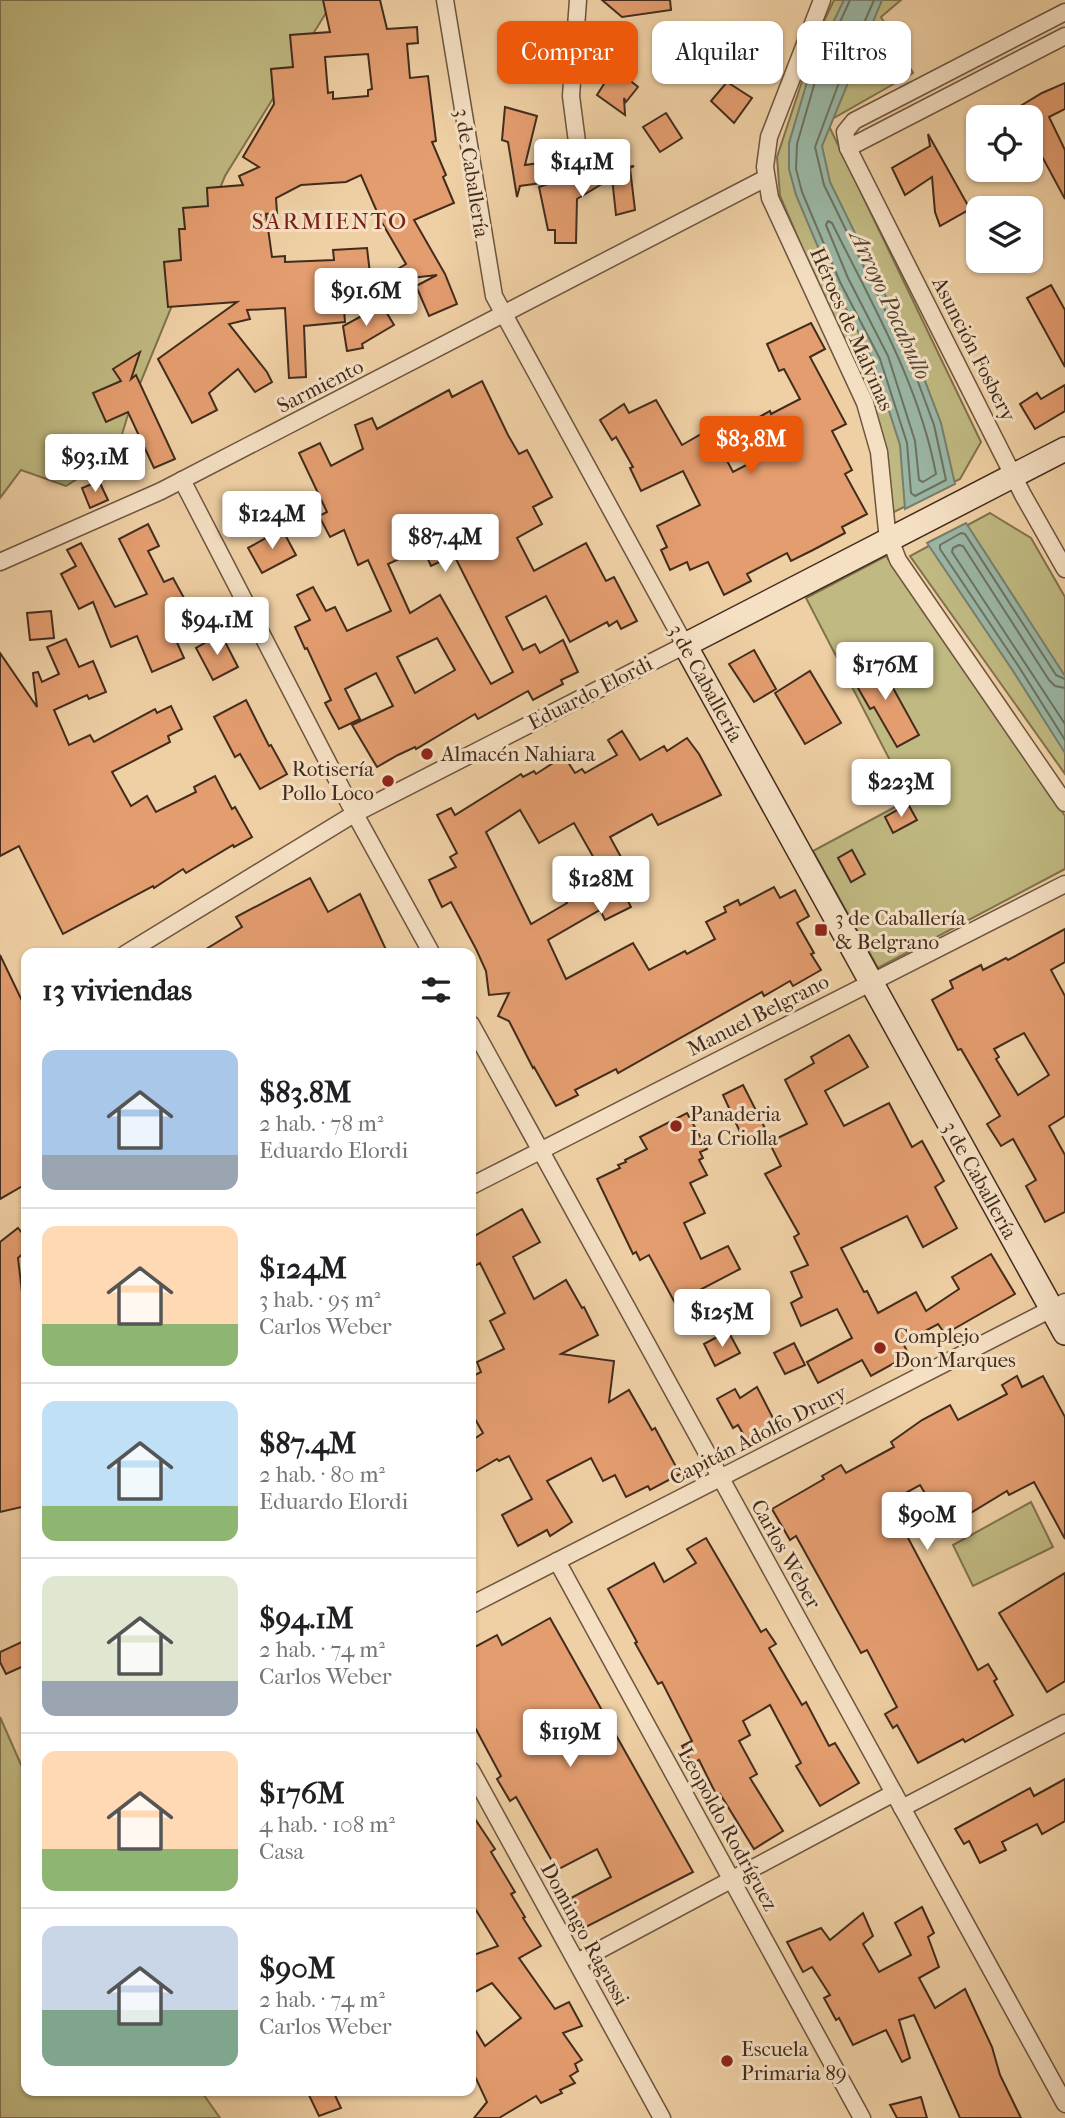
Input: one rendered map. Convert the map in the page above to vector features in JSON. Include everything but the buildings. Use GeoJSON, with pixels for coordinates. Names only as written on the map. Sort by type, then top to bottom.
{"type":"FeatureCollection","features":[{"type":"Feature","properties":{"kind":"main road","name":"Eduardo Elordi"},"geometry":{"type":"LineString","coordinates":[[685,645],[1065,449]]}},
{"type":"Feature","properties":{"kind":"main road","name":"3 de Caballería"},"geometry":{"type":"LineString","coordinates":[[685,645],[871,982],[1059,1306],[1065,1333]]}},
{"type":"Feature","properties":{"kind":"street","name":"3 de Caballería"},"geometry":{"type":"LineString","coordinates":[[444,0],[494,296],[502,316],[685,645]]}},
{"type":"Feature","properties":{"kind":"street"},"geometry":{"type":"LineString","coordinates":[[577,142],[571,96],[578,0]]}},
{"type":"Feature","properties":{"kind":"street","name":"Héroes de Malvinas"},"geometry":{"type":"LineString","coordinates":[[822,0],[769,137],[765,157],[766,178],[774,208],[865,402],[879,452],[884,510],[899,535],[908,579],[1065,803]]}},
{"type":"Feature","properties":{"kind":"street"},"geometry":{"type":"LineString","coordinates":[[1065,12],[854,121],[845,132],[848,148],[1065,36]]}},
{"type":"Feature","properties":{"kind":"street","name":"Asunción Fosbery"},"geometry":{"type":"LineString","coordinates":[[848,148],[1065,569]]}},
{"type":"Feature","properties":{"kind":"street","name":"Sarmiento"},"geometry":{"type":"LineString","coordinates":[[0,562],[182,480],[766,178]]}},
{"type":"Feature","properties":{"kind":"street"},"geometry":{"type":"LineString","coordinates":[[182,480],[354,814],[429,948]]}},
{"type":"Feature","properties":{"kind":"street","name":"Eduardo Elordi"},"geometry":{"type":"LineString","coordinates":[[135,948],[354,814],[685,645]]}},
{"type":"Feature","properties":{"kind":"street","name":"Manuel Belgrano"},"geometry":{"type":"LineString","coordinates":[[476,1183],[1065,884]]}},
{"type":"Feature","properties":{"kind":"street","name":"Carlos Weber"},"geometry":{"type":"LineString","coordinates":[[476,1033],[1065,2104]]}},
{"type":"Feature","properties":{"kind":"street","name":"Capitán Adolfo Drury"},"geometry":{"type":"LineString","coordinates":[[476,1602],[1059,1306]]}},
{"type":"Feature","properties":{"kind":"street","name":"Leopoldo Rodríguez"},"geometry":{"type":"LineString","coordinates":[[558,1561],[862,2118]]}},
{"type":"Feature","properties":{"kind":"street"},"geometry":{"type":"LineString","coordinates":[[577,1962],[732,1880],[1065,1723]]}},
{"type":"Feature","properties":{"kind":"street","name":"Domingo Ragussi"},"geometry":{"type":"LineString","coordinates":[[476,1779],[663,2118]]}},
{"type":"Feature","properties":{"kind":"shaded area"},"geometry":{"type":"Polygon","coordinates":[[[0,0],[334,0],[225,176],[130,408],[116,454],[66,486],[21,470],[0,498],[0,0]]]}},
{"type":"Feature","properties":{"kind":"shaded area"},"geometry":{"type":"Polygon","coordinates":[[[834,0],[901,0],[881,17],[883,21],[824,21],[834,0]]]}},
{"type":"Feature","properties":{"kind":"shaded area"},"geometry":{"type":"Polygon","coordinates":[[[801,84],[894,84],[827,122],[981,442],[960,479],[892,513],[880,429],[780,196],[777,157],[801,84]]]}},
{"type":"Feature","properties":{"kind":"shaded area"},"geometry":{"type":"Polygon","coordinates":[[[990,513],[1031,538],[1065,597],[1065,774],[910,556],[990,513]]]}},
{"type":"Feature","properties":{"kind":"shaded area"},"geometry":{"type":"Polygon","coordinates":[[[886,556],[1065,816],[1065,869],[878,968],[813,851],[910,799],[806,598],[886,556]]]}},
{"type":"Feature","properties":{"kind":"shaded area"},"geometry":{"type":"Polygon","coordinates":[[[1031,1502],[1053,1547],[973,1586],[953,1545],[1031,1502]]]}},
{"type":"Feature","properties":{"kind":"shaded area"},"geometry":{"type":"Polygon","coordinates":[[[0,1717],[21,1765],[21,2096],[205,2096],[220,2118],[0,2118],[0,1717]]]}},
{"type":"Feature","properties":{"kind":"water"},"geometry":{"type":"Polygon","coordinates":[[[844,0],[882,0],[873,21],[834,21],[844,0]]]}},
{"type":"Feature","properties":{"kind":"water"},"geometry":{"type":"Polygon","coordinates":[[[806,84],[847,84],[822,146],[830,182],[917,360],[941,423],[955,484],[905,509],[900,445],[873,361],[834,285],[796,195],[789,169],[789,143],[806,84]]]}},
{"type":"Feature","properties":{"kind":"water"},"geometry":{"type":"Polygon","coordinates":[[[966,523],[1065,676],[1065,753],[927,543],[966,523]]]}},
{"type":"Feature","properties":{"kind":"place","name":"Almacén Nahiara"},"geometry":{"type":"Point","coordinates":[427,754]}},
{"type":"Feature","properties":{"kind":"place","name":"Rotisería Pollo Loco"},"geometry":{"type":"Point","coordinates":[388,781]}},
{"type":"Feature","properties":{"kind":"place","name":"3 de Caballería & Belgrano"},"geometry":{"type":"Point","coordinates":[821,930]}},
{"type":"Feature","properties":{"kind":"place","name":"Panaderia La Criolla"},"geometry":{"type":"Point","coordinates":[676,1126]}},
{"type":"Feature","properties":{"kind":"place","name":"Complejo Don Marques"},"geometry":{"type":"Point","coordinates":[880,1348]}},
{"type":"Feature","properties":{"kind":"place","name":"Escuela Primaria 89"},"geometry":{"type":"Point","coordinates":[727,2061]}},
{"type":"Feature","properties":{"kind":"district","name":"SARMIENTO"},"geometry":{"type":"Point","coordinates":[330,221]}},
{"type":"Feature","properties":{"kind":"water label","name":"Arroyo Pocahullo"},"geometry":{"type":"Point","coordinates":[891,305]}}]}
